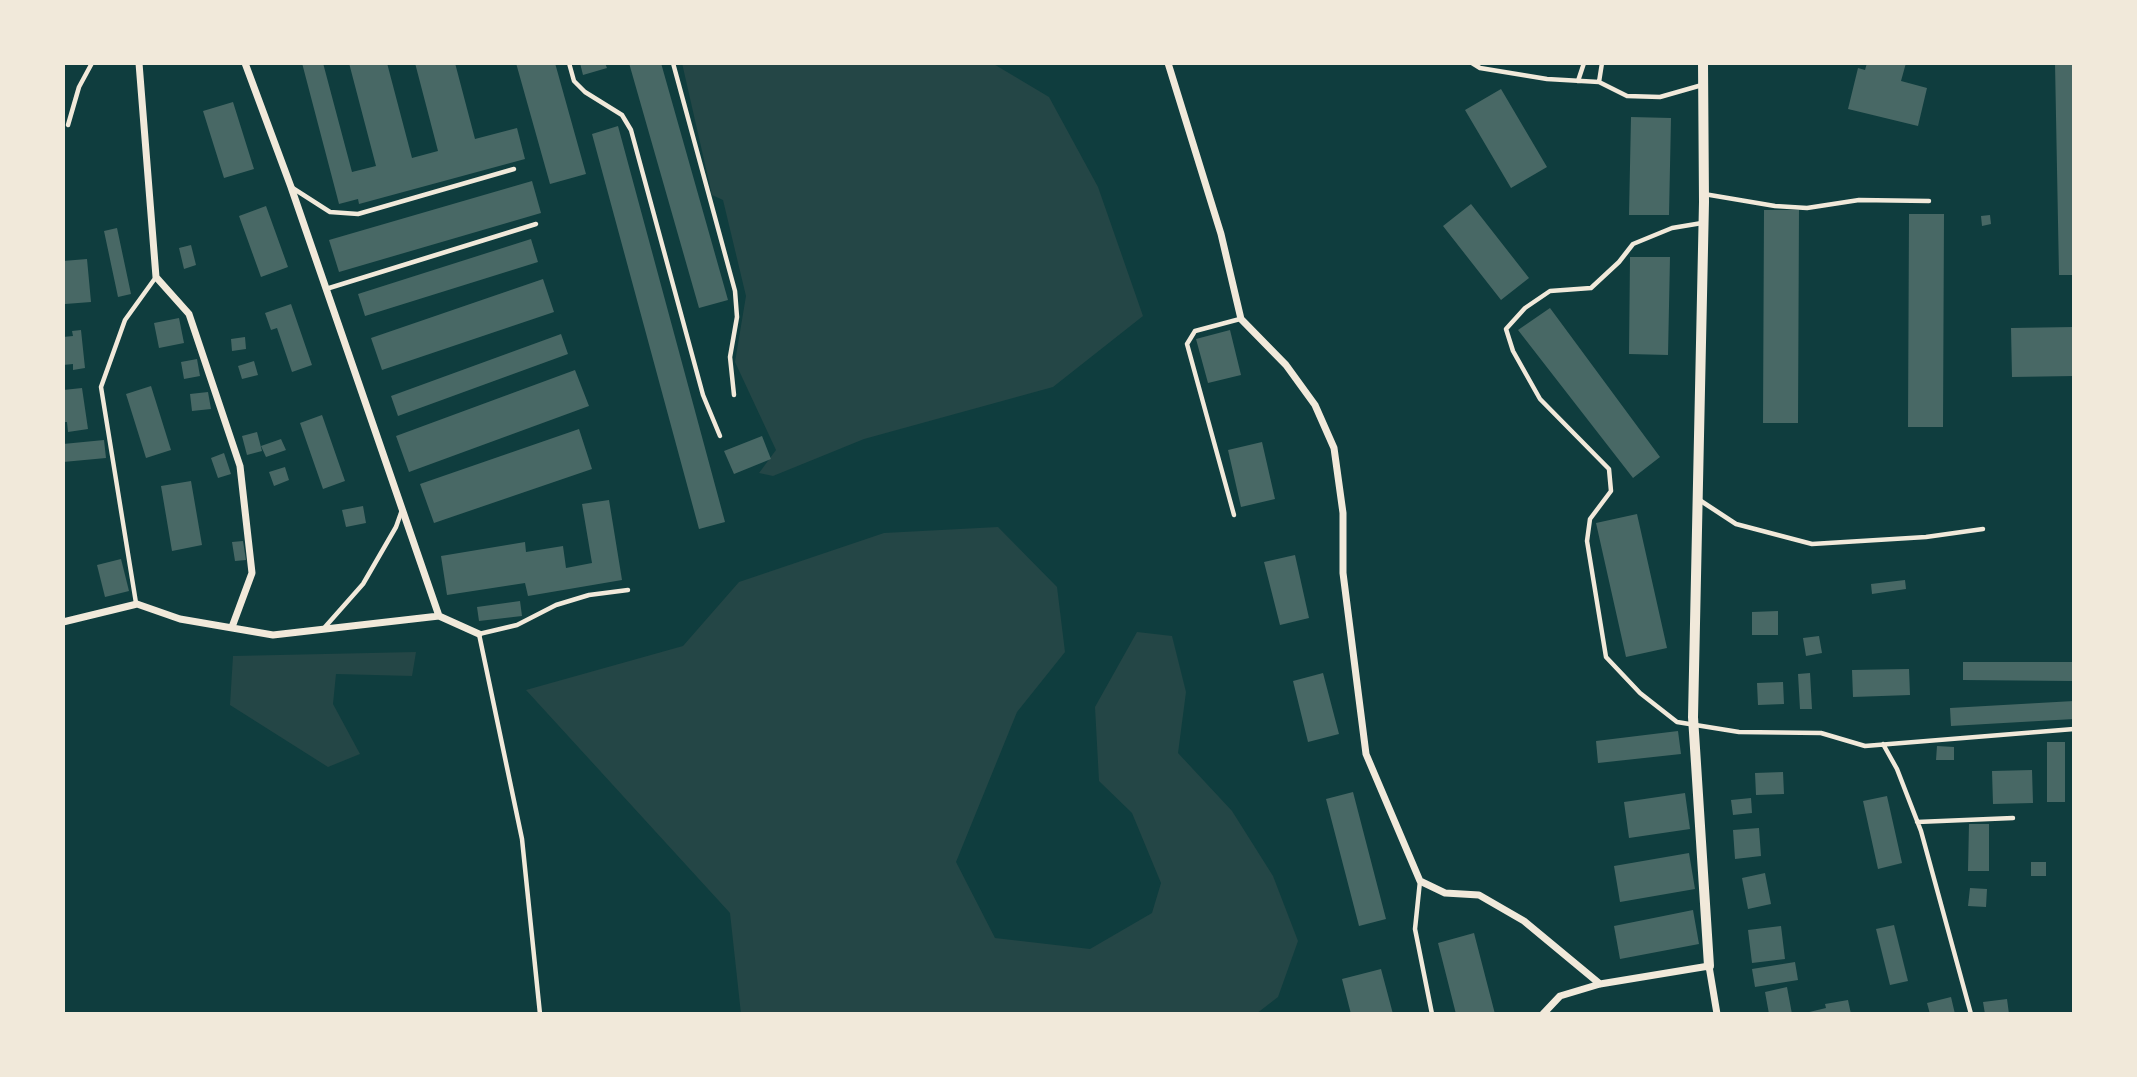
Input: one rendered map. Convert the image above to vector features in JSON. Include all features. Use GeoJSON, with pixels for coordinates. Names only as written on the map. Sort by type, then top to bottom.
{"type":"FeatureCollection","features":[{"type":"Feature","properties":{"kind":"street"},"geometry":{"type":"LineString","coordinates":[[139,63],[156,277],[189,314],[240,466],[252,573],[232,627]]}},
{"type":"Feature","properties":{"kind":"street"},"geometry":{"type":"LineString","coordinates":[[245,63],[291,187],[439,616]]}},
{"type":"Feature","properties":{"kind":"street"},"geometry":{"type":"LineString","coordinates":[[1168,63],[1221,234],[1241,319],[1286,365],[1315,405],[1334,448],[1343,513],[1343,573],[1366,754],[1420,881],[1445,893],[1479,895],[1524,921],[1600,984]]}},
{"type":"Feature","properties":{"kind":"street"},"geometry":{"type":"LineString","coordinates":[[1703,63],[1704,194],[1694,725],[1709,966],[1717,1014]]}},
{"type":"Feature","properties":{"kind":"street"},"geometry":{"type":"LineString","coordinates":[[63,622],[136,604],[180,619],[273,635],[439,616],[480,634]]}},
{"type":"Feature","properties":{"kind":"street"},"geometry":{"type":"LineString","coordinates":[[1543,1014],[1560,996],[1600,984],[1709,966]]}},
{"type":"Feature","properties":{"kind":"lane"},"geometry":{"type":"LineString","coordinates":[[68,125],[79,87],[92,63]]}},
{"type":"Feature","properties":{"kind":"lane"},"geometry":{"type":"LineString","coordinates":[[569,63],[574,81],[585,92],[622,115],[631,130],[702,395],[720,436]]}},
{"type":"Feature","properties":{"kind":"lane"},"geometry":{"type":"LineString","coordinates":[[673,63],[735,291],[737,317],[730,357],[734,396]]}},
{"type":"Feature","properties":{"kind":"lane"},"geometry":{"type":"LineString","coordinates":[[1472,63],[1480,68],[1547,79],[1599,82],[1627,96],[1660,97],[1703,85]]}},
{"type":"Feature","properties":{"kind":"lane"},"geometry":{"type":"LineString","coordinates":[[1578,81],[1584,63]]}},
{"type":"Feature","properties":{"kind":"lane"},"geometry":{"type":"LineString","coordinates":[[1599,82],[1602,63]]}},
{"type":"Feature","properties":{"kind":"lane"},"geometry":{"type":"LineString","coordinates":[[291,187],[330,212],[351,214],[514,169]]}},
{"type":"Feature","properties":{"kind":"lane"},"geometry":{"type":"LineString","coordinates":[[1704,194],[1775,206],[1807,208],[1859,200],[1928,201]]}},
{"type":"Feature","properties":{"kind":"lane"},"geometry":{"type":"LineString","coordinates":[[1703,222],[1672,228],[1633,244],[1619,262],[1591,288],[1550,291],[1525,308],[1506,329],[1513,351],[1540,399],[1609,469],[1611,491],[1590,519],[1587,541],[1606,657],[1640,692],[1677,722],[1739,732],[1821,733],[1866,746],[2074,729]]}},
{"type":"Feature","properties":{"kind":"lane"},"geometry":{"type":"LineString","coordinates":[[326,289],[536,224]]}},
{"type":"Feature","properties":{"kind":"lane"},"geometry":{"type":"LineString","coordinates":[[136,604],[102,387],[125,320],[156,277]]}},
{"type":"Feature","properties":{"kind":"lane"},"geometry":{"type":"LineString","coordinates":[[1234,515],[1187,344],[1195,331],[1241,319]]}},
{"type":"Feature","properties":{"kind":"lane"},"geometry":{"type":"LineString","coordinates":[[1698,499],[1736,524],[1812,544],[1899,539],[1983,529]]}},
{"type":"Feature","properties":{"kind":"lane"},"geometry":{"type":"LineString","coordinates":[[323,629],[363,584],[396,527],[402,509]]}},
{"type":"Feature","properties":{"kind":"lane"},"geometry":{"type":"LineString","coordinates":[[540,1014],[522,839],[480,634],[517,625],[556,605],[589,595],[628,590]]}},
{"type":"Feature","properties":{"kind":"lane"},"geometry":{"type":"LineString","coordinates":[[1883,744],[1897,769],[1917,822],[1971,1014]]}},
{"type":"Feature","properties":{"kind":"lane"},"geometry":{"type":"LineString","coordinates":[[1917,822],[2013,818]]}},
{"type":"Feature","properties":{"kind":"lane"},"geometry":{"type":"LineString","coordinates":[[1420,881],[1415,929],[1432,1014]]}},
{"type":"Feature","properties":{"kind":"shaded area"},"geometry":{"type":"Polygon","coordinates":[[[682,63],[992,63],[1049,97],[1098,187],[1143,316],[1053,387],[864,439],[773,476],[759,473],[776,450],[735,362],[746,296],[723,200],[712,195],[682,63]]]}},
{"type":"Feature","properties":{"kind":"shaded area"},"geometry":{"type":"Polygon","coordinates":[[[998,527],[1057,587],[1065,652],[1017,712],[956,862],[995,938],[1090,949],[1152,913],[1161,883],[1132,813],[1099,781],[1095,707],[1137,632],[1172,636],[1186,692],[1178,753],[1232,811],[1273,876],[1298,941],[1278,997],[1256,1014],[741,1014],[730,913],[526,690],[683,646],[739,582],[884,533],[998,527]]]}},
{"type":"Feature","properties":{"kind":"shaded area"},"geometry":{"type":"Polygon","coordinates":[[[416,652],[412,676],[336,674],[333,704],[360,754],[328,767],[230,705],[233,656],[416,652]]]}},
{"type":"Feature","properties":{"kind":"building"},"geometry":{"type":"Polygon","coordinates":[[[302,63],[323,63],[352,172],[376,166],[349,63],[387,63],[412,158],[438,151],[415,63],[455,63],[475,139],[517,128],[525,159],[359,204],[358,199],[339,204],[302,63]]]}},
{"type":"Feature","properties":{"kind":"building"},"geometry":{"type":"Polygon","coordinates":[[[516,63],[555,63],[586,174],[550,184],[516,63]]]}},
{"type":"Feature","properties":{"kind":"building"},"geometry":{"type":"Polygon","coordinates":[[[580,63],[605,63],[607,68],[583,75],[580,63]]]}},
{"type":"Feature","properties":{"kind":"building"},"geometry":{"type":"Polygon","coordinates":[[[629,63],[661,63],[728,300],[699,308],[629,63]]]}},
{"type":"Feature","properties":{"kind":"building"},"geometry":{"type":"Polygon","coordinates":[[[1867,63],[1906,63],[1901,81],[1927,88],[1918,126],[1848,109],[1858,68],[1865,70],[1867,63]]]}},
{"type":"Feature","properties":{"kind":"building"},"geometry":{"type":"Polygon","coordinates":[[[2055,63],[2074,63],[2074,275],[2059,275],[2055,63]]]}},
{"type":"Feature","properties":{"kind":"building"},"geometry":{"type":"Polygon","coordinates":[[[1501,89],[1547,167],[1511,188],[1465,110],[1501,89]]]}},
{"type":"Feature","properties":{"kind":"building"},"geometry":{"type":"Polygon","coordinates":[[[233,102],[254,169],[224,178],[203,111],[233,102]]]}},
{"type":"Feature","properties":{"kind":"building"},"geometry":{"type":"Polygon","coordinates":[[[1631,117],[1671,118],[1669,215],[1629,215],[1631,117]]]}},
{"type":"Feature","properties":{"kind":"building"},"geometry":{"type":"Polygon","coordinates":[[[618,126],[725,522],[699,529],[592,134],[618,126]]]}},
{"type":"Feature","properties":{"kind":"building"},"geometry":{"type":"Polygon","coordinates":[[[532,181],[541,213],[339,272],[329,240],[532,181]]]}},
{"type":"Feature","properties":{"kind":"building"},"geometry":{"type":"Polygon","coordinates":[[[1471,204],[1529,278],[1501,300],[1443,226],[1471,204]]]}},
{"type":"Feature","properties":{"kind":"building"},"geometry":{"type":"Polygon","coordinates":[[[266,206],[288,267],[261,277],[239,216],[266,206]]]}},
{"type":"Feature","properties":{"kind":"building"},"geometry":{"type":"Polygon","coordinates":[[[1764,210],[1799,210],[1798,423],[1763,423],[1764,210]]]}},
{"type":"Feature","properties":{"kind":"building"},"geometry":{"type":"Polygon","coordinates":[[[1909,214],[1944,214],[1943,427],[1908,427],[1909,214]]]}},
{"type":"Feature","properties":{"kind":"building"},"geometry":{"type":"Polygon","coordinates":[[[1990,215],[1991,224],[1982,226],[1981,216],[1990,215]]]}},
{"type":"Feature","properties":{"kind":"building"},"geometry":{"type":"Polygon","coordinates":[[[117,228],[131,294],[118,297],[104,231],[117,228]]]}},
{"type":"Feature","properties":{"kind":"building"},"geometry":{"type":"Polygon","coordinates":[[[531,239],[538,262],[365,316],[358,294],[531,239]]]}},
{"type":"Feature","properties":{"kind":"building"},"geometry":{"type":"Polygon","coordinates":[[[191,245],[196,265],[184,269],[179,248],[191,245]]]}},
{"type":"Feature","properties":{"kind":"building"},"geometry":{"type":"Polygon","coordinates":[[[1630,257],[1670,257],[1668,355],[1629,354],[1630,257]]]}},
{"type":"Feature","properties":{"kind":"building"},"geometry":{"type":"Polygon","coordinates":[[[87,259],[91,302],[65,304],[63,261],[87,259]]]}},
{"type":"Feature","properties":{"kind":"building"},"geometry":{"type":"Polygon","coordinates":[[[543,279],[554,312],[382,370],[371,338],[543,279]]]}},
{"type":"Feature","properties":{"kind":"building"},"geometry":{"type":"Polygon","coordinates":[[[291,304],[312,365],[292,372],[277,328],[271,330],[265,313],[291,304]]]}},
{"type":"Feature","properties":{"kind":"building"},"geometry":{"type":"Polygon","coordinates":[[[1550,308],[1660,457],[1633,478],[1518,330],[1550,308]]]}},
{"type":"Feature","properties":{"kind":"building"},"geometry":{"type":"Polygon","coordinates":[[[179,318],[184,343],[159,348],[154,323],[179,318]]]}},
{"type":"Feature","properties":{"kind":"building"},"geometry":{"type":"Polygon","coordinates":[[[2074,327],[2074,376],[2012,377],[2011,328],[2074,327]]]}},
{"type":"Feature","properties":{"kind":"building"},"geometry":{"type":"Polygon","coordinates":[[[81,330],[85,368],[73,370],[73,364],[63,365],[63,337],[73,336],[72,331],[81,330]]]}},
{"type":"Feature","properties":{"kind":"building"},"geometry":{"type":"Polygon","coordinates":[[[1230,330],[1241,375],[1208,383],[1196,339],[1230,330]]]}},
{"type":"Feature","properties":{"kind":"building"},"geometry":{"type":"Polygon","coordinates":[[[561,334],[568,354],[398,416],[391,396],[561,334]]]}},
{"type":"Feature","properties":{"kind":"building"},"geometry":{"type":"Polygon","coordinates":[[[245,337],[246,349],[232,351],[231,339],[245,337]]]}},
{"type":"Feature","properties":{"kind":"building"},"geometry":{"type":"Polygon","coordinates":[[[197,359],[200,376],[184,379],[181,362],[197,359]]]}},
{"type":"Feature","properties":{"kind":"building"},"geometry":{"type":"Polygon","coordinates":[[[254,361],[258,375],[242,379],[238,366],[254,361]]]}},
{"type":"Feature","properties":{"kind":"building"},"geometry":{"type":"Polygon","coordinates":[[[575,370],[589,406],[409,472],[396,436],[575,370]]]}},
{"type":"Feature","properties":{"kind":"building"},"geometry":{"type":"Polygon","coordinates":[[[151,386],[171,450],[146,458],[126,394],[151,386]]]}},
{"type":"Feature","properties":{"kind":"building"},"geometry":{"type":"Polygon","coordinates":[[[82,388],[88,429],[68,432],[67,422],[63,422],[63,390],[82,388]]]}},
{"type":"Feature","properties":{"kind":"building"},"geometry":{"type":"Polygon","coordinates":[[[208,392],[211,409],[192,411],[190,394],[208,392]]]}},
{"type":"Feature","properties":{"kind":"building"},"geometry":{"type":"Polygon","coordinates":[[[322,415],[345,481],[323,489],[300,423],[322,415]]]}},
{"type":"Feature","properties":{"kind":"building"},"geometry":{"type":"Polygon","coordinates":[[[579,429],[592,469],[434,523],[420,484],[579,429]]]}},
{"type":"Feature","properties":{"kind":"building"},"geometry":{"type":"Polygon","coordinates":[[[257,432],[262,451],[247,455],[242,436],[257,432]]]}},
{"type":"Feature","properties":{"kind":"building"},"geometry":{"type":"Polygon","coordinates":[[[762,436],[771,459],[734,474],[724,451],[762,436]]]}},
{"type":"Feature","properties":{"kind":"building"},"geometry":{"type":"Polygon","coordinates":[[[281,439],[286,450],[266,457],[261,446],[281,439]]]}},
{"type":"Feature","properties":{"kind":"building"},"geometry":{"type":"Polygon","coordinates":[[[104,440],[106,458],[63,462],[63,444],[104,440]]]}},
{"type":"Feature","properties":{"kind":"building"},"geometry":{"type":"Polygon","coordinates":[[[1262,442],[1275,499],[1241,507],[1228,450],[1262,442]]]}},
{"type":"Feature","properties":{"kind":"building"},"geometry":{"type":"Polygon","coordinates":[[[224,453],[231,474],[218,478],[211,458],[224,453]]]}},
{"type":"Feature","properties":{"kind":"building"},"geometry":{"type":"Polygon","coordinates":[[[285,467],[289,480],[274,486],[269,472],[285,467]]]}},
{"type":"Feature","properties":{"kind":"building"},"geometry":{"type":"Polygon","coordinates":[[[191,481],[202,545],[172,551],[161,486],[191,481]]]}},
{"type":"Feature","properties":{"kind":"building"},"geometry":{"type":"Polygon","coordinates":[[[609,500],[622,580],[528,596],[525,583],[447,595],[441,556],[525,542],[526,552],[563,546],[566,568],[592,563],[582,504],[609,500]]]}},
{"type":"Feature","properties":{"kind":"building"},"geometry":{"type":"Polygon","coordinates":[[[363,506],[366,523],[346,527],[342,510],[363,506]]]}},
{"type":"Feature","properties":{"kind":"building"},"geometry":{"type":"Polygon","coordinates":[[[1637,514],[1667,648],[1626,657],[1596,523],[1637,514]]]}},
{"type":"Feature","properties":{"kind":"building"},"geometry":{"type":"Polygon","coordinates":[[[243,541],[246,560],[235,561],[232,542],[243,541]]]}},
{"type":"Feature","properties":{"kind":"building"},"geometry":{"type":"Polygon","coordinates":[[[1295,555],[1309,618],[1280,625],[1264,562],[1295,555]]]}},
{"type":"Feature","properties":{"kind":"building"},"geometry":{"type":"Polygon","coordinates":[[[121,559],[129,591],[105,597],[97,565],[121,559]]]}},
{"type":"Feature","properties":{"kind":"building"},"geometry":{"type":"Polygon","coordinates":[[[1905,580],[1906,589],[1872,594],[1871,584],[1905,580]]]}},
{"type":"Feature","properties":{"kind":"building"},"geometry":{"type":"Polygon","coordinates":[[[520,601],[522,616],[479,621],[477,607],[520,601]]]}},
{"type":"Feature","properties":{"kind":"building"},"geometry":{"type":"Polygon","coordinates":[[[1778,611],[1778,635],[1752,635],[1752,612],[1778,611]]]}},
{"type":"Feature","properties":{"kind":"building"},"geometry":{"type":"Polygon","coordinates":[[[1819,636],[1822,653],[1806,656],[1803,638],[1819,636]]]}},
{"type":"Feature","properties":{"kind":"building"},"geometry":{"type":"Polygon","coordinates":[[[1963,662],[2074,662],[2074,681],[1963,680],[1963,662]]]}},
{"type":"Feature","properties":{"kind":"building"},"geometry":{"type":"Polygon","coordinates":[[[1909,669],[1910,695],[1853,697],[1852,670],[1909,669]]]}},
{"type":"Feature","properties":{"kind":"building"},"geometry":{"type":"Polygon","coordinates":[[[1323,673],[1339,734],[1308,742],[1293,681],[1323,673]]]}},
{"type":"Feature","properties":{"kind":"building"},"geometry":{"type":"Polygon","coordinates":[[[1810,673],[1812,709],[1800,709],[1798,674],[1810,673]]]}},
{"type":"Feature","properties":{"kind":"building"},"geometry":{"type":"Polygon","coordinates":[[[1783,682],[1784,704],[1758,705],[1757,683],[1783,682]]]}},
{"type":"Feature","properties":{"kind":"building"},"geometry":{"type":"Polygon","coordinates":[[[2074,701],[2074,719],[1951,726],[1950,708],[2074,701]]]}},
{"type":"Feature","properties":{"kind":"building"},"geometry":{"type":"Polygon","coordinates":[[[1678,731],[1681,754],[1598,763],[1596,741],[1678,731]]]}},
{"type":"Feature","properties":{"kind":"building"},"geometry":{"type":"Polygon","coordinates":[[[2047,742],[2065,742],[2065,802],[2047,802],[2047,742]]]}},
{"type":"Feature","properties":{"kind":"building"},"geometry":{"type":"Polygon","coordinates":[[[1937,746],[1954,747],[1954,760],[1936,760],[1937,746]]]}},
{"type":"Feature","properties":{"kind":"building"},"geometry":{"type":"Polygon","coordinates":[[[2032,770],[2033,803],[1993,804],[1992,771],[2032,770]]]}},
{"type":"Feature","properties":{"kind":"building"},"geometry":{"type":"Polygon","coordinates":[[[1783,772],[1784,794],[1756,795],[1755,773],[1783,772]]]}},
{"type":"Feature","properties":{"kind":"building"},"geometry":{"type":"Polygon","coordinates":[[[1353,792],[1386,919],[1359,926],[1326,799],[1353,792]]]}},
{"type":"Feature","properties":{"kind":"building"},"geometry":{"type":"Polygon","coordinates":[[[1685,793],[1690,829],[1629,838],[1624,802],[1685,793]]]}},
{"type":"Feature","properties":{"kind":"building"},"geometry":{"type":"Polygon","coordinates":[[[1887,796],[1902,863],[1878,869],[1863,801],[1887,796]]]}},
{"type":"Feature","properties":{"kind":"building"},"geometry":{"type":"Polygon","coordinates":[[[1751,798],[1752,813],[1733,815],[1731,800],[1751,798]]]}},
{"type":"Feature","properties":{"kind":"building"},"geometry":{"type":"Polygon","coordinates":[[[1969,824],[1989,824],[1989,871],[1968,871],[1969,824]]]}},
{"type":"Feature","properties":{"kind":"building"},"geometry":{"type":"Polygon","coordinates":[[[1759,828],[1761,856],[1735,859],[1733,830],[1759,828]]]}},
{"type":"Feature","properties":{"kind":"building"},"geometry":{"type":"Polygon","coordinates":[[[1689,853],[1695,889],[1620,902],[1614,866],[1689,853]]]}},
{"type":"Feature","properties":{"kind":"building"},"geometry":{"type":"Polygon","coordinates":[[[2031,862],[2046,862],[2046,876],[2031,876],[2031,862]]]}},
{"type":"Feature","properties":{"kind":"building"},"geometry":{"type":"Polygon","coordinates":[[[1765,873],[1771,904],[1748,909],[1742,878],[1765,873]]]}},
{"type":"Feature","properties":{"kind":"building"},"geometry":{"type":"Polygon","coordinates":[[[1970,888],[1987,889],[1986,907],[1968,906],[1970,888]]]}},
{"type":"Feature","properties":{"kind":"building"},"geometry":{"type":"Polygon","coordinates":[[[1693,910],[1699,944],[1620,959],[1614,926],[1693,910]]]}},
{"type":"Feature","properties":{"kind":"building"},"geometry":{"type":"Polygon","coordinates":[[[1894,925],[1908,981],[1890,985],[1876,929],[1894,925]]]}},
{"type":"Feature","properties":{"kind":"building"},"geometry":{"type":"Polygon","coordinates":[[[1781,926],[1785,959],[1752,963],[1748,930],[1781,926]]]}},
{"type":"Feature","properties":{"kind":"building"},"geometry":{"type":"Polygon","coordinates":[[[1474,933],[1495,1014],[1456,1014],[1438,943],[1474,933]]]}},
{"type":"Feature","properties":{"kind":"building"},"geometry":{"type":"Polygon","coordinates":[[[1795,962],[1798,980],[1755,987],[1752,969],[1795,962]]]}},
{"type":"Feature","properties":{"kind":"building"},"geometry":{"type":"Polygon","coordinates":[[[1381,969],[1393,1014],[1351,1014],[1342,979],[1381,969]]]}},
{"type":"Feature","properties":{"kind":"building"},"geometry":{"type":"Polygon","coordinates":[[[1787,987],[1792,1014],[1769,1014],[1765,992],[1787,987]]]}},
{"type":"Feature","properties":{"kind":"building"},"geometry":{"type":"Polygon","coordinates":[[[1951,997],[1955,1014],[1930,1014],[1927,1003],[1951,997]]]}},
{"type":"Feature","properties":{"kind":"building"},"geometry":{"type":"Polygon","coordinates":[[[2007,999],[2009,1014],[1985,1014],[1983,1002],[2007,999]]]}},
{"type":"Feature","properties":{"kind":"building"},"geometry":{"type":"Polygon","coordinates":[[[1848,1000],[1851,1014],[1801,1014],[1826,1008],[1825,1004],[1848,1000]]]}}]}
